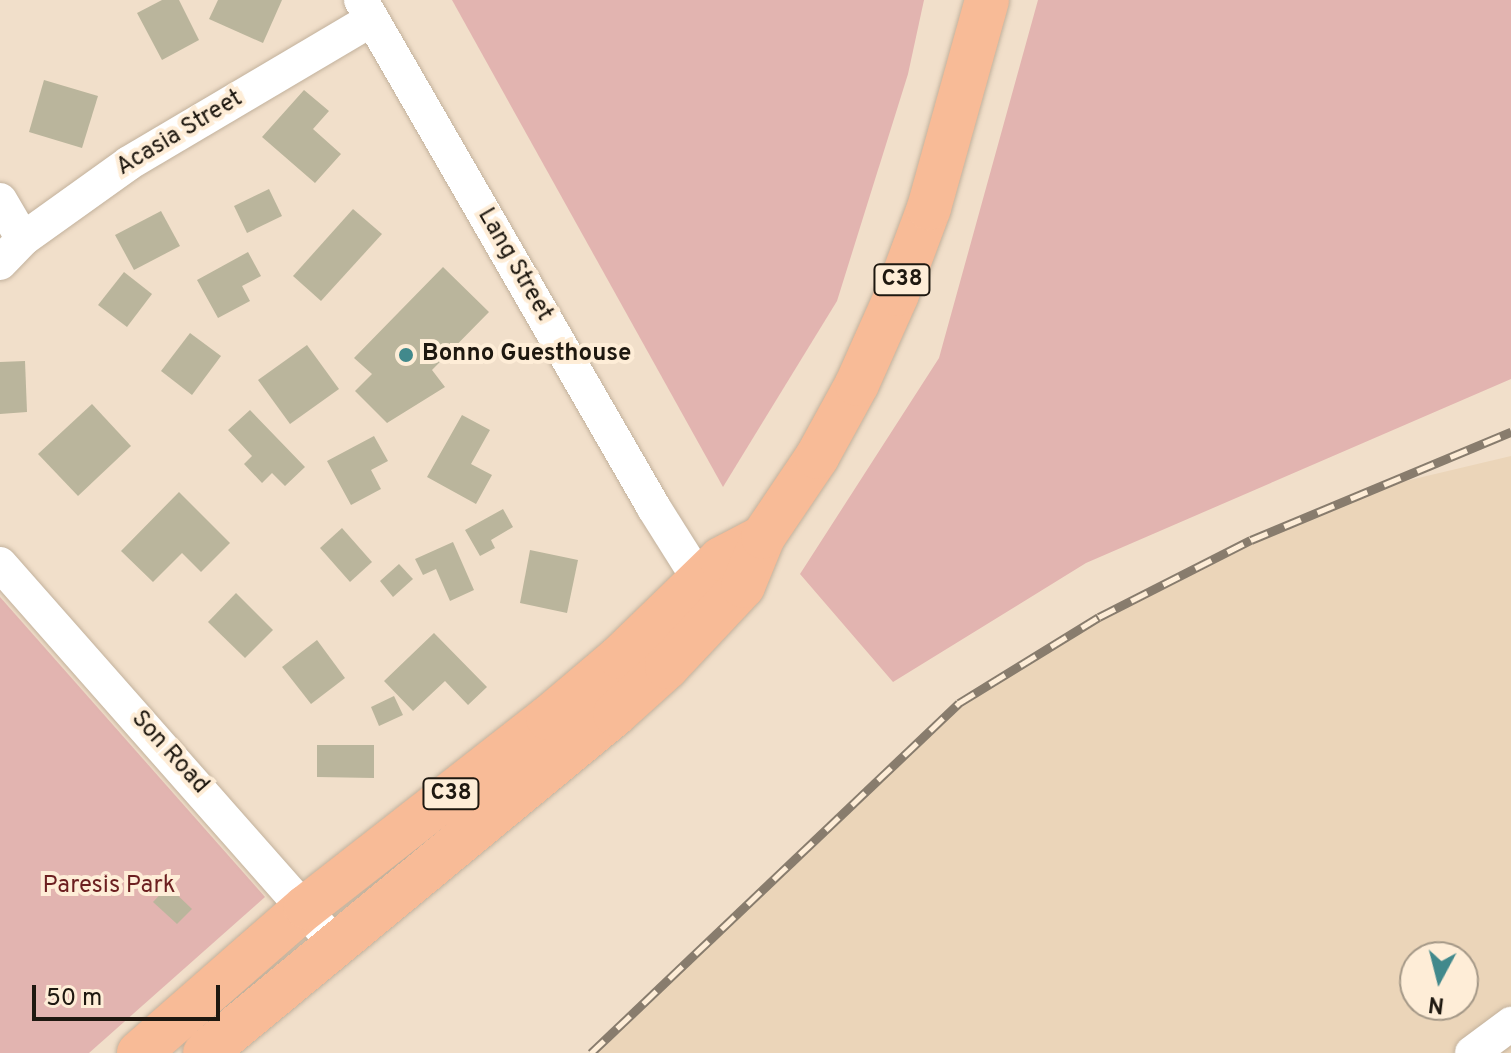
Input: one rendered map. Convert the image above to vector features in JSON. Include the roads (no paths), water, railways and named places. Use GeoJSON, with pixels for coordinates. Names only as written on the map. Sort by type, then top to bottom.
{"type":"FeatureCollection","features":[{"type":"Feature","properties":{"kind":"main road","name":"C38"},"geometry":{"type":"LineString","coordinates":[[205,1053],[615,714],[667,667],[709,597],[721,559],[763,537],[817,457],[857,384],[897,294],[929,208],[987,0]]}},
{"type":"Feature","properties":{"kind":"main road","name":"C38"},"geometry":{"type":"LineString","coordinates":[[139,1053],[306,907],[548,718],[620,657],[709,597]]}},
{"type":"Feature","properties":{"kind":"street","name":"Acasia Street"},"geometry":{"type":"LineString","coordinates":[[11,251],[129,163],[366,10]]}},
{"type":"Feature","properties":{"kind":"street","name":"Lang Street"},"geometry":{"type":"LineString","coordinates":[[366,10],[709,597]]}},
{"type":"Feature","properties":{"kind":"street"},"geometry":{"type":"LineString","coordinates":[[0,200],[11,251]]}},
{"type":"Feature","properties":{"kind":"street","name":"Son Road"},"geometry":{"type":"LineString","coordinates":[[0,564],[306,907],[335,944]]}},
{"type":"Feature","properties":{"kind":"street"},"geometry":{"type":"LineString","coordinates":[[1472,1053],[1511,1024]]}},
{"type":"Feature","properties":{"kind":"railway"},"geometry":{"type":"LineString","coordinates":[[591,1053],[959,703],[1099,617],[1251,540],[1511,432]]}},
{"type":"Feature","properties":{"kind":"place","name":"Bonno Guesthouse"},"geometry":{"type":"Point","coordinates":[406,355]}},
{"type":"Feature","properties":{"kind":"park label","name":"Paresis Park"},"geometry":{"type":"Point","coordinates":[109,887]}}]}
